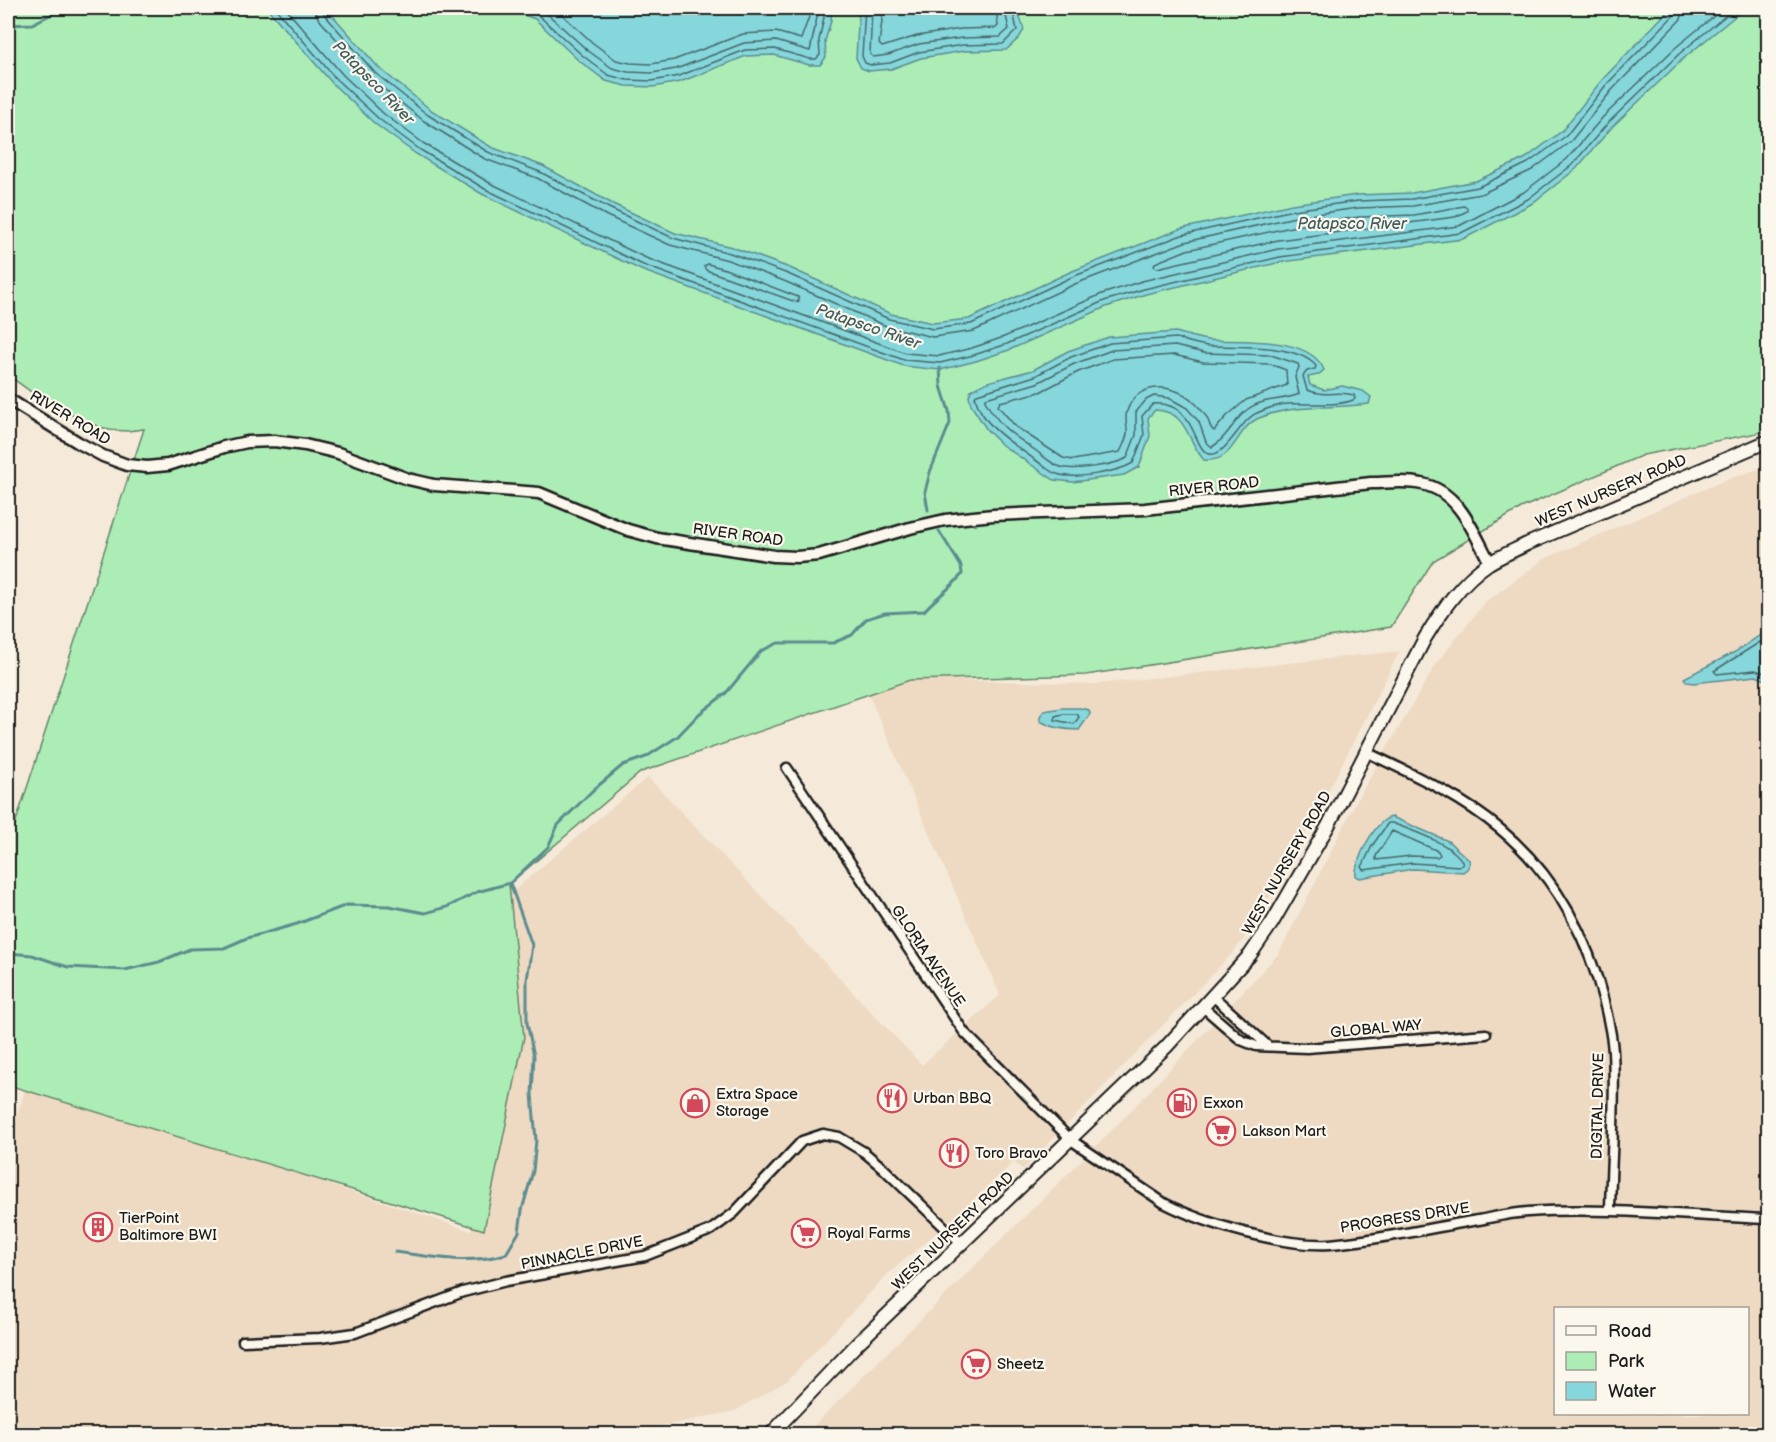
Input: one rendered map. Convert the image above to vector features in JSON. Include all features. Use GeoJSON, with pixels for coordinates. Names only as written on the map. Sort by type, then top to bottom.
{"type":"FeatureCollection","features":[{"type":"Feature","properties":{"kind":"main road","name":"WEST NURSERY ROAD"},"geometry":{"type":"LineString","coordinates":[[771,1434],[852,1349],[1071,1140],[1214,996],[1250,955],[1272,923],[1328,826],[1439,614],[1471,577],[1490,563],[1571,525],[1768,441]]}},
{"type":"Feature","properties":{"kind":"street","name":"RIVER ROAD"},"geometry":{"type":"LineString","coordinates":[[8,399],[79,443],[103,456],[127,465],[147,467],[168,465],[247,442],[274,441],[305,445],[338,453],[408,479],[434,485],[539,493],[628,531],[657,538],[774,556],[819,555],[874,537],[945,520],[993,515],[1145,509],[1371,483],[1406,482],[1424,484],[1446,495],[1458,507],[1490,563]]}},
{"type":"Feature","properties":{"kind":"street","name":"DIGITAL DRIVE"},"geometry":{"type":"LineString","coordinates":[[1366,752],[1432,784],[1499,828],[1528,855],[1576,924],[1595,968],[1613,1049],[1610,1211]]}},
{"type":"Feature","properties":{"kind":"street","name":"GLORIA AVENUE"},"geometry":{"type":"LineString","coordinates":[[787,768],[964,1032],[1071,1140]]}},
{"type":"Feature","properties":{"kind":"street"},"geometry":{"type":"LineString","coordinates":[[1214,996],[1269,1046]]}},
{"type":"Feature","properties":{"kind":"street","name":"GLOBAL WAY"},"geometry":{"type":"LineString","coordinates":[[1203,1007],[1241,1040],[1256,1046],[1307,1048],[1486,1034]]}},
{"type":"Feature","properties":{"kind":"street","name":"PINNACLE DRIVE"},"geometry":{"type":"LineString","coordinates":[[243,1341],[320,1338],[355,1333],[463,1292],[506,1281],[645,1256],[711,1230],[741,1206],[802,1141],[823,1134],[839,1137],[864,1152],[961,1243]]}},
{"type":"Feature","properties":{"kind":"street","name":"PROGRESS DRIVE"},"geometry":{"type":"LineString","coordinates":[[1071,1140],[1164,1203],[1178,1210],[1257,1234],[1294,1242],[1328,1244],[1366,1240],[1525,1212],[1610,1211],[1768,1219]]}},
{"type":"Feature","properties":{"kind":"shaded area"},"geometry":{"type":"Polygon","coordinates":[[[1768,466],[1768,1434],[805,1434],[1124,1118],[1279,953],[1358,798],[1436,664],[1485,602],[1544,559],[1725,480],[1768,466]]]}},
{"type":"Feature","properties":{"kind":"shaded area"},"geometry":{"type":"Polygon","coordinates":[[[1400,651],[1315,817],[1254,925],[1232,954],[1023,1170],[1014,1162],[888,1274],[787,1381],[735,1411],[626,1434],[8,1434],[8,1143],[27,1084],[471,1231],[499,903],[648,777],[922,1065],[1000,995],[861,677],[1096,684],[1400,651]]]}},
{"type":"Feature","properties":{"kind":"green space"},"geometry":{"type":"Polygon","coordinates":[[[8,8],[1768,8],[1768,431],[1643,455],[1521,508],[1433,561],[1391,627],[1086,675],[910,680],[641,772],[509,884],[524,1037],[484,1230],[8,1085],[8,846],[144,429],[109,430],[92,424],[48,404],[8,375],[8,8]]]}},
{"type":"Feature","properties":{"kind":"water","name":"Patapsco River"},"geometry":{"type":"Polygon","coordinates":[[[267,8],[326,8],[379,68],[431,110],[491,147],[543,166],[613,204],[675,233],[732,247],[790,268],[891,314],[933,323],[969,319],[1070,272],[1180,229],[1292,204],[1357,195],[1412,193],[1476,181],[1526,158],[1562,131],[1601,81],[1665,14],[1675,8],[1745,8],[1684,58],[1612,127],[1576,169],[1531,204],[1463,239],[1281,262],[1146,294],[1106,307],[1009,350],[940,370],[904,366],[641,270],[482,194],[416,154],[375,124],[333,84],[267,8]]]}},
{"type":"Feature","properties":{"kind":"water"},"geometry":{"type":"Polygon","coordinates":[[[509,8],[832,8],[825,41],[826,57],[820,65],[809,65],[774,55],[746,56],[680,82],[653,87],[626,86],[606,81],[578,60],[535,19],[509,8]]]}},
{"type":"Feature","properties":{"kind":"water"},"geometry":{"type":"Polygon","coordinates":[[[859,8],[1023,8],[1020,17],[1024,30],[1006,50],[964,51],[921,58],[891,69],[869,71],[861,68],[856,58],[859,8]]]}},
{"type":"Feature","properties":{"kind":"water"},"geometry":{"type":"Polygon","coordinates":[[[1176,332],[1208,340],[1272,343],[1304,351],[1316,359],[1324,370],[1318,375],[1308,377],[1310,385],[1324,390],[1342,386],[1363,391],[1371,397],[1369,404],[1299,409],[1259,418],[1244,430],[1229,451],[1215,460],[1204,460],[1185,428],[1174,415],[1155,410],[1148,418],[1150,436],[1139,467],[1124,475],[1073,482],[1054,480],[1002,445],[987,430],[971,405],[969,396],[971,390],[988,382],[1033,370],[1068,351],[1109,337],[1176,332]]]}},
{"type":"Feature","properties":{"kind":"water"},"geometry":{"type":"Polygon","coordinates":[[[1768,630],[1768,681],[1756,676],[1694,683],[1687,682],[1684,678],[1735,652],[1768,630]]]}},
{"type":"Feature","properties":{"kind":"water"},"geometry":{"type":"Polygon","coordinates":[[[1080,708],[1089,710],[1090,714],[1079,730],[1059,728],[1040,721],[1040,716],[1044,711],[1080,708]]]}},
{"type":"Feature","properties":{"kind":"water"},"geometry":{"type":"Polygon","coordinates":[[[1392,817],[1448,841],[1470,861],[1468,868],[1463,872],[1413,869],[1360,878],[1356,876],[1356,869],[1367,842],[1379,825],[1392,817]]]}},
{"type":"Feature","properties":{"kind":"waterway"},"geometry":{"type":"LineString","coordinates":[[8,25],[32,24],[64,8]]}},
{"type":"Feature","properties":{"kind":"waterway"},"geometry":{"type":"LineString","coordinates":[[928,510],[925,492],[930,472],[950,423],[949,411],[941,386],[940,368]]}},
{"type":"Feature","properties":{"kind":"waterway"},"geometry":{"type":"LineString","coordinates":[[8,953],[32,955],[68,967],[125,970],[159,962],[190,949],[224,948],[247,938],[297,924],[347,905],[389,906],[425,913],[447,907],[477,892],[510,883],[548,847],[558,825],[592,791],[623,765],[646,757],[677,737],[699,714],[726,693],[761,651],[778,643],[833,643],[852,635],[866,619],[885,613],[924,611],[962,574],[961,566],[939,531]]}},
{"type":"Feature","properties":{"kind":"waterway"},"geometry":{"type":"LineString","coordinates":[[395,1252],[465,1260],[492,1257],[506,1254],[519,1232],[522,1210],[533,1171],[536,1140],[532,1094],[534,1056],[527,1023],[527,980],[532,945],[510,883]]}},
{"type":"Feature","properties":{"kind":"place","name":"Urban BBQ"},"geometry":{"type":"Point","coordinates":[892,1098]}},
{"type":"Feature","properties":{"kind":"place","name":"Extra Space Storage"},"geometry":{"type":"Point","coordinates":[695,1103]}},
{"type":"Feature","properties":{"kind":"place","name":"Exxon"},"geometry":{"type":"Point","coordinates":[1182,1103]}},
{"type":"Feature","properties":{"kind":"place","name":"Lakson Mart"},"geometry":{"type":"Point","coordinates":[1221,1131]}},
{"type":"Feature","properties":{"kind":"place","name":"Toro Bravo"},"geometry":{"type":"Point","coordinates":[954,1153]}},
{"type":"Feature","properties":{"kind":"place","name":"TierPoint Baltimore BWI"},"geometry":{"type":"Point","coordinates":[98,1227]}},
{"type":"Feature","properties":{"kind":"place","name":"Royal Farms"},"geometry":{"type":"Point","coordinates":[806,1233]}},
{"type":"Feature","properties":{"kind":"place","name":"Sheetz"},"geometry":{"type":"Point","coordinates":[976,1364]}}]}
